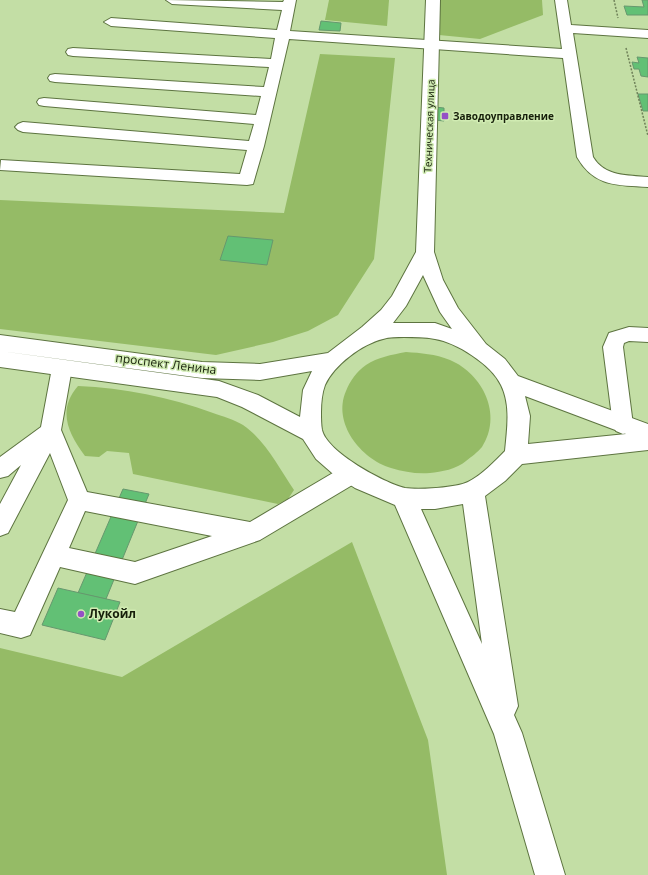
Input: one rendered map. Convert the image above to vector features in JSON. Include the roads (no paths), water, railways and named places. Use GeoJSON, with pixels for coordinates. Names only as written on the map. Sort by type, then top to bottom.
{"type":"FeatureCollection","features":[{"type":"Feature","properties":{"kind":"main road","name":"Техническая улица"},"geometry":{"type":"LineString","coordinates":[[425,252],[433,0]]}},
{"type":"Feature","properties":{"kind":"main road"},"geometry":{"type":"LineString","coordinates":[[425,252],[402,296],[388,315],[363,338],[332,360],[315,384],[311,403],[311,433],[324,452],[352,474],[377,488],[404,498],[435,498],[473,492],[497,474],[516,455],[648,441]]}},
{"type":"Feature","properties":{"kind":"main road"},"geometry":{"type":"LineString","coordinates":[[425,252],[434,280],[450,312],[481,351]]}},
{"type":"Feature","properties":{"kind":"main road"},"geometry":{"type":"LineString","coordinates":[[363,338],[382,331],[404,328],[435,332],[457,338],[481,351],[498,365],[511,382],[519,416],[516,455]]}},
{"type":"Feature","properties":{"kind":"main road","name":"проспект Ленина"},"geometry":{"type":"LineString","coordinates":[[0,343],[202,370],[260,372],[332,360]]}},
{"type":"Feature","properties":{"kind":"main road","name":"проспект Ленина"},"geometry":{"type":"LineString","coordinates":[[0,359],[219,389],[250,401],[311,433]]}},
{"type":"Feature","properties":{"kind":"main road"},"geometry":{"type":"LineString","coordinates":[[511,382],[623,425],[648,433]]}},
{"type":"Feature","properties":{"kind":"main road"},"geometry":{"type":"LineString","coordinates":[[473,492],[508,733]]}},
{"type":"Feature","properties":{"kind":"main road"},"geometry":{"type":"LineString","coordinates":[[404,498],[508,733],[550,875]]}},
{"type":"Feature","properties":{"kind":"lane"},"geometry":{"type":"LineString","coordinates":[[1,165],[247,180],[276,63],[289,3],[172,0]]}},
{"type":"Feature","properties":{"kind":"lane"},"geometry":{"type":"LineString","coordinates":[[561,0],[585,157],[589,167],[598,174],[613,180],[648,182]]}},
{"type":"Feature","properties":{"kind":"lane"},"geometry":{"type":"LineString","coordinates":[[111,22],[432,46],[570,54]]}},
{"type":"Feature","properties":{"kind":"lane"},"geometry":{"type":"LineString","coordinates":[[566,29],[648,34]]}},
{"type":"Feature","properties":{"kind":"lane"},"geometry":{"type":"LineString","coordinates":[[73,52],[276,63]]}},
{"type":"Feature","properties":{"kind":"lane"},"geometry":{"type":"LineString","coordinates":[[55,78],[269,92]]}},
{"type":"Feature","properties":{"kind":"lane"},"geometry":{"type":"LineString","coordinates":[[44,102],[262,120]]}},
{"type":"Feature","properties":{"kind":"lane"},"geometry":{"type":"LineString","coordinates":[[23,127],[256,146]]}},
{"type":"Feature","properties":{"kind":"lane"},"geometry":{"type":"LineString","coordinates":[[623,425],[613,347],[616,338],[629,334],[648,336]]}},
{"type":"Feature","properties":{"kind":"lane"},"geometry":{"type":"LineString","coordinates":[[0,526],[51,430],[62,368]]}},
{"type":"Feature","properties":{"kind":"lane"},"geometry":{"type":"LineString","coordinates":[[0,469],[51,430]]}},
{"type":"Feature","properties":{"kind":"lane"},"geometry":{"type":"LineString","coordinates":[[0,621],[21,626],[79,500],[51,430]]}},
{"type":"Feature","properties":{"kind":"lane"},"geometry":{"type":"LineString","coordinates":[[53,555],[135,573],[252,532],[352,474]]}},
{"type":"Feature","properties":{"kind":"lane"},"geometry":{"type":"LineString","coordinates":[[79,500],[252,532]]}},
{"type":"Feature","properties":{"kind":"place","name":"Заводоуправление"},"geometry":{"type":"Point","coordinates":[445,116]}},
{"type":"Feature","properties":{"kind":"place","name":"Лукойл"},"geometry":{"type":"Point","coordinates":[81,614]}}]}
